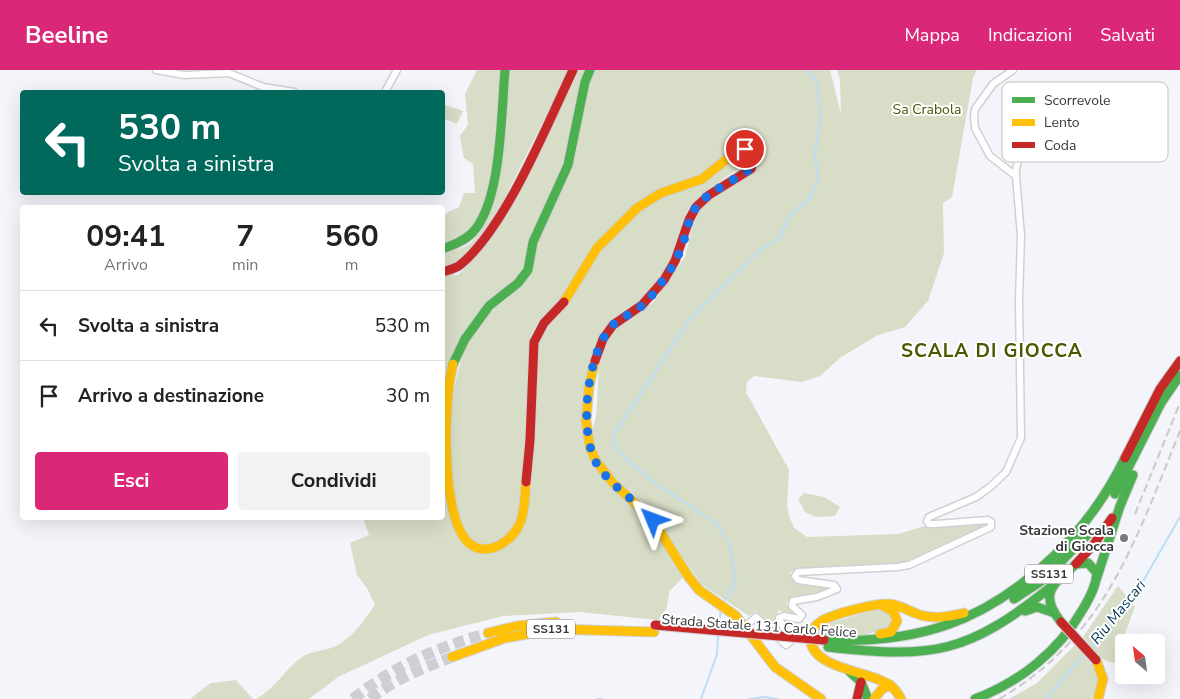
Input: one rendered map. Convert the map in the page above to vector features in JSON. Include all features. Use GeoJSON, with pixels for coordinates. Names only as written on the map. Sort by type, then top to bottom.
{"type":"FeatureCollection","features":[{"type":"Feature","properties":{"kind":"main road"},"geometry":{"type":"LineString","coordinates":[[445,248],[460,244],[468,239],[479,226],[492,200],[496,182],[505,70]]}},
{"type":"Feature","properties":{"kind":"main road"},"geometry":{"type":"LineString","coordinates":[[445,272],[451,271],[469,258],[489,233],[518,183],[572,70]]}},
{"type":"Feature","properties":{"kind":"main road"},"geometry":{"type":"LineString","coordinates":[[590,70],[585,82],[568,165],[533,242],[528,270],[512,288],[489,306],[465,339],[454,364],[446,401],[447,479],[451,505],[463,536],[474,547],[486,550],[498,547],[509,539],[522,518],[530,440],[534,342],[537,332],[568,296],[590,258],[603,242],[633,213],[654,196],[670,188],[707,176],[736,151],[747,149],[754,158],[752,169],[725,182],[695,208],[687,221],[684,240],[672,269],[649,300],[619,319],[610,327],[602,340],[588,392],[587,426],[589,446],[596,464],[610,482],[646,512],[660,528],[688,577],[700,591],[722,605],[745,627],[769,662],[784,675],[822,699]]}},
{"type":"Feature","properties":{"kind":"main road","name":"Strada Statale 131 Carlo Felice"},"geometry":{"type":"LineString","coordinates":[[826,643],[901,637],[944,626],[964,620],[1010,595],[1080,531],[1112,484],[1151,405],[1180,361]]}},
{"type":"Feature","properties":{"kind":"main road","name":"Strada Statale 131 Carlo Felice"},"geometry":{"type":"LineString","coordinates":[[488,633],[517,626],[556,622],[826,643],[867,648],[945,634],[993,613],[1043,580],[1088,534],[1120,486],[1148,429],[1180,375]]}},
{"type":"Feature","properties":{"kind":"main road"},"geometry":{"type":"LineString","coordinates":[[974,699],[986,695],[1024,673],[1055,647],[1079,619],[1097,577],[1120,506],[1143,454],[1148,429]]}},
{"type":"Feature","properties":{"kind":"main road"},"geometry":{"type":"LineString","coordinates":[[826,643],[885,654],[929,653],[959,646],[981,638],[1017,615],[1076,564],[1094,544],[1120,506]]}},
{"type":"Feature","properties":{"kind":"main road"},"geometry":{"type":"LineString","coordinates":[[1076,564],[1088,563],[1095,569],[1097,577]]}},
{"type":"Feature","properties":{"kind":"main road"},"geometry":{"type":"LineString","coordinates":[[1052,586],[1047,599],[1052,612],[1102,668],[1102,691],[1098,699]]}},
{"type":"Feature","properties":{"kind":"main road"},"geometry":{"type":"LineString","coordinates":[[901,699],[897,690],[890,685],[818,656],[812,647],[812,632],[816,624],[828,618],[880,605],[896,606],[922,616],[945,616],[965,613],[1010,595]]}},
{"type":"Feature","properties":{"kind":"main road"},"geometry":{"type":"LineString","coordinates":[[826,643],[891,632],[896,626],[897,617],[891,609],[880,605]]}},
{"type":"Feature","properties":{"kind":"main road"},"geometry":{"type":"LineString","coordinates":[[1017,615],[1037,607],[1052,612]]}},
{"type":"Feature","properties":{"kind":"main road","name":"Strada Statale 131 Carlo Felice"},"geometry":{"type":"LineString","coordinates":[[452,657],[505,638],[556,628],[655,629]]}},
{"type":"Feature","properties":{"kind":"main road"},"geometry":{"type":"LineString","coordinates":[[842,667],[861,682],[868,699]]}},
{"type":"Feature","properties":{"kind":"main road"},"geometry":{"type":"LineString","coordinates":[[857,699],[861,682]]}},
{"type":"Feature","properties":{"kind":"main road"},"geometry":{"type":"LineString","coordinates":[[874,699],[882,689],[890,685]]}},
{"type":"Feature","properties":{"kind":"street"},"geometry":{"type":"LineString","coordinates":[[156,70],[184,75],[229,74],[263,88],[278,90]]}},
{"type":"Feature","properties":{"kind":"street"},"geometry":{"type":"LineString","coordinates":[[387,90],[397,70]]}},
{"type":"Feature","properties":{"kind":"street"},"geometry":{"type":"LineString","coordinates":[[1013,70],[993,84],[975,110],[974,117],[975,128],[990,156],[1016,176]]}},
{"type":"Feature","properties":{"kind":"street"},"geometry":{"type":"LineString","coordinates":[[745,627],[756,617],[786,645],[790,642],[779,618],[784,616],[799,619],[802,615],[792,606],[793,601],[817,597],[837,589],[834,585],[798,580],[796,576],[798,572],[909,565],[991,527],[991,522],[988,520],[936,524],[929,524],[926,521],[929,517],[976,497],[990,487],[1006,472],[1021,438],[1020,236],[1015,166],[1017,162]]}},
{"type":"Feature","properties":{"kind":"green space"},"geometry":{"type":"Polygon","coordinates":[[[477,70],[503,70],[490,196],[473,229],[456,241],[445,244],[445,214],[459,207],[464,193],[475,193],[473,164],[464,158],[460,136],[468,125],[465,94],[477,70]]]}},
{"type":"Feature","properties":{"kind":"green space"},"geometry":{"type":"Polygon","coordinates":[[[510,70],[569,70],[492,223],[459,263],[446,268],[445,252],[468,245],[481,231],[490,212],[502,164],[510,70]]]}},
{"type":"Feature","properties":{"kind":"green space"},"geometry":{"type":"Polygon","coordinates":[[[578,70],[587,70],[565,165],[528,247],[525,269],[470,327],[445,391],[445,275],[458,275],[478,253],[512,204],[578,70]]]}},
{"type":"Feature","properties":{"kind":"green space","name":"Sa Crabola"},"geometry":{"type":"Polygon","coordinates":[[[593,70],[830,70],[841,114],[840,79],[837,70],[977,70],[973,78],[952,197],[943,203],[944,253],[928,301],[905,327],[876,336],[840,358],[820,376],[801,382],[754,376],[747,382],[746,392],[789,470],[787,505],[789,516],[794,528],[807,537],[899,534],[921,527],[981,522],[986,523],[986,527],[914,560],[891,566],[794,570],[790,573],[792,579],[835,588],[790,600],[786,603],[796,610],[798,616],[778,610],[777,624],[759,619],[756,611],[749,616],[701,584],[646,504],[612,478],[595,451],[592,432],[596,416],[599,367],[609,335],[617,325],[653,303],[685,257],[696,212],[711,197],[754,172],[761,160],[759,152],[749,144],[740,144],[732,148],[710,170],[666,187],[628,212],[563,297],[535,327],[530,337],[528,427],[519,517],[505,538],[490,545],[475,542],[468,535],[459,518],[453,494],[450,467],[452,407],[456,379],[471,338],[482,322],[525,282],[531,271],[538,239],[568,173],[593,70]]]}},
{"type":"Feature","properties":{"kind":"green space"},"geometry":{"type":"Polygon","coordinates":[[[445,105],[463,111],[457,124],[445,119],[445,105]]]}},
{"type":"Feature","properties":{"kind":"green space"},"geometry":{"type":"Polygon","coordinates":[[[738,154],[744,154],[746,157],[742,167],[724,178],[689,207],[682,223],[677,250],[669,267],[642,301],[609,322],[592,363],[589,455],[597,471],[617,494],[651,525],[683,577],[669,592],[667,608],[658,620],[579,612],[503,616],[428,635],[338,677],[309,699],[256,699],[269,690],[302,657],[338,645],[344,641],[354,632],[375,605],[367,588],[357,575],[350,543],[369,535],[364,520],[445,520],[445,493],[458,535],[485,553],[497,551],[512,540],[523,524],[538,339],[545,326],[569,304],[588,269],[608,242],[641,209],[664,194],[715,176],[738,154]]]}},
{"type":"Feature","properties":{"kind":"green space"},"geometry":{"type":"Polygon","coordinates":[[[804,493],[824,497],[840,507],[835,516],[816,517],[805,512],[798,499],[804,493]]]}},
{"type":"Feature","properties":{"kind":"green space"},"geometry":{"type":"Polygon","coordinates":[[[1118,586],[1135,607],[1125,634],[1115,634],[1114,663],[1102,659],[1083,637],[1118,586]]]}},
{"type":"Feature","properties":{"kind":"green space"},"geometry":{"type":"Polygon","coordinates":[[[882,608],[887,610],[893,626],[856,636],[835,637],[817,634],[826,624],[882,608]]]}},
{"type":"Feature","properties":{"kind":"green space"},"geometry":{"type":"Polygon","coordinates":[[[1076,644],[1096,668],[1098,690],[1091,699],[1009,699],[1037,683],[1076,644]]]}},
{"type":"Feature","properties":{"kind":"green space"},"geometry":{"type":"Polygon","coordinates":[[[236,680],[253,699],[190,699],[211,683],[236,680]]]}},
{"type":"Feature","properties":{"kind":"waterway"},"geometry":{"type":"LineString","coordinates":[[726,539],[716,523],[655,483],[619,453],[613,440],[615,433],[690,319],[758,252],[780,237],[789,216],[810,198],[818,180],[815,154],[821,114],[816,81],[807,70]]}},
{"type":"Feature","properties":{"kind":"waterway","name":"Riu Mascari"},"geometry":{"type":"LineString","coordinates":[[1090,649],[1138,590],[1180,517]]}},
{"type":"Feature","properties":{"kind":"waterway"},"geometry":{"type":"LineString","coordinates":[[725,600],[736,581],[729,542]]}},
{"type":"Feature","properties":{"kind":"waterway"},"geometry":{"type":"LineString","coordinates":[[719,627],[721,607]]}},
{"type":"Feature","properties":{"kind":"waterway"},"geometry":{"type":"LineString","coordinates":[[701,699],[717,654],[718,635]]}},
{"type":"Feature","properties":{"kind":"waterway","name":"Riu Mascari"},"geometry":{"type":"LineString","coordinates":[[1045,699],[1085,654]]}},
{"type":"Feature","properties":{"kind":"waterway","name":"Riu Mascari"},"geometry":{"type":"LineString","coordinates":[[749,699],[765,697],[777,699]]}},
{"type":"Feature","properties":{"kind":"waterway","name":"Riu Mascari"},"geometry":{"type":"LineString","coordinates":[[597,699],[602,699]]}},
{"type":"Feature","properties":{"kind":"tunnel"},"geometry":{"type":"LineString","coordinates":[[353,699],[384,676],[400,667],[451,645],[488,633]]}},
{"type":"Feature","properties":{"kind":"tunnel"},"geometry":{"type":"LineString","coordinates":[[370,699],[399,680],[452,657]]}},
{"type":"Feature","properties":{"kind":"railway"},"geometry":{"type":"LineString","coordinates":[[1135,514],[1180,403]]}},
{"type":"Feature","properties":{"kind":"railway"},"geometry":{"type":"LineString","coordinates":[[999,699],[1036,674],[1066,646],[1092,615],[1132,547],[1180,431]]}},
{"type":"Feature","properties":{"kind":"traffic: fast"},"geometry":{"type":"LineString","coordinates":[[445,248],[462,241],[472,233],[482,219],[489,201],[495,179],[501,132],[505,70]]}},
{"type":"Feature","properties":{"kind":"traffic: fast"},"geometry":{"type":"LineString","coordinates":[[453,364],[465,339],[489,306],[518,283],[528,270],[533,242],[568,165],[585,82],[590,70]]}},
{"type":"Feature","properties":{"kind":"traffic: fast"},"geometry":{"type":"LineString","coordinates":[[1115,494],[1161,403],[1180,375]]}},
{"type":"Feature","properties":{"kind":"traffic: fast"},"geometry":{"type":"LineString","coordinates":[[824,640],[890,638],[920,633],[976,613],[1003,598],[1054,556],[1075,534],[1103,498],[1125,458]]}},
{"type":"Feature","properties":{"kind":"traffic: fast"},"geometry":{"type":"LineString","coordinates":[[1097,577],[1120,506],[1133,475]]}},
{"type":"Feature","properties":{"kind":"traffic: fast"},"geometry":{"type":"LineString","coordinates":[[1014,599],[1043,580],[1088,534]]}},
{"type":"Feature","properties":{"kind":"traffic: fast"},"geometry":{"type":"LineString","coordinates":[[975,699],[992,692],[1023,674],[1062,638],[1083,609],[1094,587],[1097,573],[1088,563],[1076,564],[1051,590],[1050,604],[1061,622]]}},
{"type":"Feature","properties":{"kind":"traffic: fast"},"geometry":{"type":"LineString","coordinates":[[828,647],[896,652],[923,651],[948,646],[972,638],[996,626],[1052,586]]}},
{"type":"Feature","properties":{"kind":"traffic: fast"},"geometry":{"type":"LineString","coordinates":[[1025,611],[1037,607],[1052,612]]}},
{"type":"Feature","properties":{"kind":"traffic: fast"},"geometry":{"type":"LineString","coordinates":[[850,672],[861,682],[868,699]]}},
{"type":"Feature","properties":{"kind":"traffic: slow"},"geometry":{"type":"LineString","coordinates":[[564,302],[597,248],[637,208],[661,193],[702,179],[737,151],[748,150],[751,154]]}},
{"type":"Feature","properties":{"kind":"traffic: slow"},"geometry":{"type":"LineString","coordinates":[[595,361],[589,386],[586,421],[590,448],[596,461],[613,483],[652,519],[699,590],[736,616],[775,667],[821,699]]}},
{"type":"Feature","properties":{"kind":"traffic: slow"},"geometry":{"type":"LineString","coordinates":[[453,364],[447,402],[446,452],[448,477],[456,521],[463,536],[470,544],[488,549],[497,546],[513,534],[522,517],[526,482]]}},
{"type":"Feature","properties":{"kind":"traffic: slow"},"geometry":{"type":"LineString","coordinates":[[901,699],[893,688],[885,683],[873,677],[837,666],[817,654],[812,645],[811,635],[813,630],[825,619],[878,604],[900,606],[927,617],[946,617],[964,613]]}},
{"type":"Feature","properties":{"kind":"traffic: slow"},"geometry":{"type":"LineString","coordinates":[[880,634],[891,632],[897,621],[893,611],[883,606]]}},
{"type":"Feature","properties":{"kind":"traffic: slow"},"geometry":{"type":"LineString","coordinates":[[488,633],[517,626],[556,622]]}},
{"type":"Feature","properties":{"kind":"traffic: slow"},"geometry":{"type":"LineString","coordinates":[[452,657],[505,638],[556,629],[654,632]]}},
{"type":"Feature","properties":{"kind":"traffic: slow"},"geometry":{"type":"LineString","coordinates":[[1096,660],[1103,679],[1098,699]]}},
{"type":"Feature","properties":{"kind":"traffic: slow"},"geometry":{"type":"LineString","coordinates":[[874,699],[882,689],[890,685]]}},
{"type":"Feature","properties":{"kind":"traffic: jam"},"geometry":{"type":"LineString","coordinates":[[445,271],[460,265],[477,248],[493,227],[524,174],[573,70]]}},
{"type":"Feature","properties":{"kind":"traffic: jam"},"geometry":{"type":"LineString","coordinates":[[595,361],[603,339],[613,325],[642,305],[664,280],[675,261],[689,220],[696,207],[709,195],[751,169],[754,158],[751,154]]}},
{"type":"Feature","properties":{"kind":"traffic: jam"},"geometry":{"type":"LineString","coordinates":[[526,482],[530,440],[534,342],[544,323],[564,302]]}},
{"type":"Feature","properties":{"kind":"traffic: jam"},"geometry":{"type":"LineString","coordinates":[[1125,458],[1160,389],[1180,361]]}},
{"type":"Feature","properties":{"kind":"traffic: jam"},"geometry":{"type":"LineString","coordinates":[[1076,564],[1094,544],[1112,518]]}},
{"type":"Feature","properties":{"kind":"traffic: jam"},"geometry":{"type":"LineString","coordinates":[[1061,622],[1096,660]]}},
{"type":"Feature","properties":{"kind":"traffic: jam"},"geometry":{"type":"LineString","coordinates":[[655,625],[824,640]]}},
{"type":"Feature","properties":{"kind":"traffic: jam"},"geometry":{"type":"LineString","coordinates":[[857,699],[861,682]]}},
{"type":"Feature","properties":{"kind":"place","name":"Stazione Scala di Giocca"},"geometry":{"type":"Point","coordinates":[1124,538]}},
{"type":"Feature","properties":{"kind":"district","name":"SCALA DI GIOCCA"},"geometry":{"type":"Point","coordinates":[992,351]}},
{"type":"Feature","properties":{"kind":"route"},"geometry":{"type":"LineString","coordinates":[[653,520],[610,482],[596,464],[589,446],[587,426],[588,392],[594,363],[602,340],[610,327],[649,300],[672,269],[684,240],[687,221],[695,208],[725,182],[752,169],[754,163],[753,156],[750,151],[745,149]]}}]}
